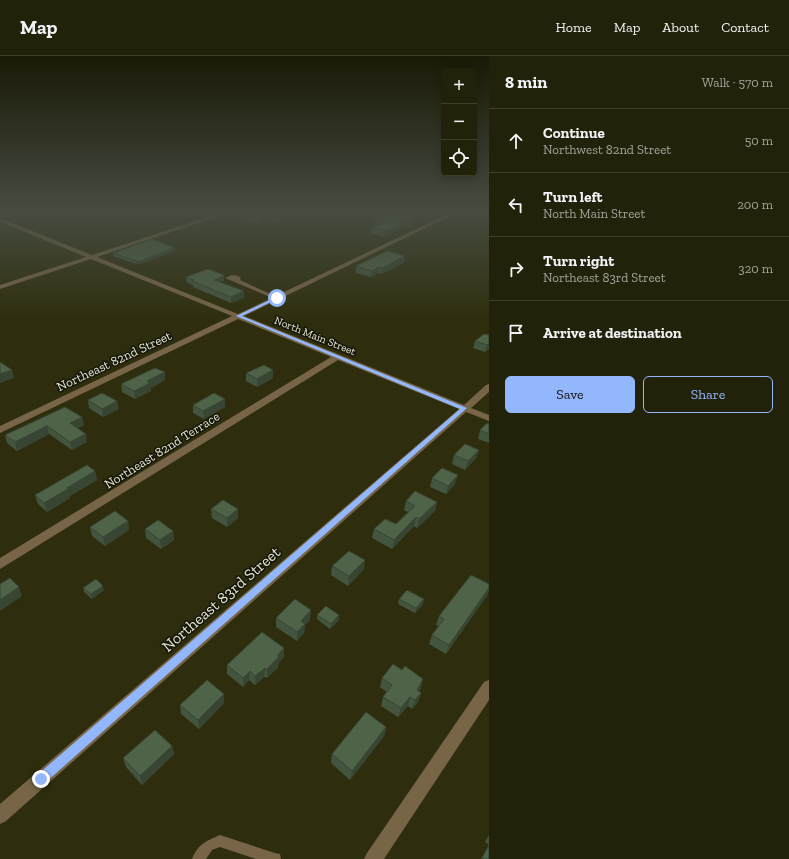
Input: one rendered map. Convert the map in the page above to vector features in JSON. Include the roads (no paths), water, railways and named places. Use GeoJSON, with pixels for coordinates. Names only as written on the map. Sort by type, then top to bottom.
{"type":"FeatureCollection","features":[{"type":"Feature","properties":{"kind":"street","name":"North Main Street"},"geometry":{"type":"LineString","coordinates":[[65,246],[489,418]]}},
{"type":"Feature","properties":{"kind":"street"},"geometry":{"type":"LineString","coordinates":[[0,287],[123,246]]}},
{"type":"Feature","properties":{"kind":"street","name":"Northeast 82nd Street"},"geometry":{"type":"LineString","coordinates":[[0,430],[385,246]]}},
{"type":"Feature","properties":{"kind":"street","name":"Northeast 82nd Terrace"},"geometry":{"type":"LineString","coordinates":[[0,564],[337,357]]}},
{"type":"Feature","properties":{"kind":"street","name":"Northeast 83rd Street"},"geometry":{"type":"LineString","coordinates":[[0,815],[489,387]]}},
{"type":"Feature","properties":{"kind":"street"},"geometry":{"type":"LineString","coordinates":[[373,859],[489,687]]}},
{"type":"Feature","properties":{"kind":"lane"},"geometry":{"type":"LineString","coordinates":[[238,281],[277,298]]}},
{"type":"Feature","properties":{"kind":"lane"},"geometry":{"type":"LineString","coordinates":[[198,859],[208,846],[220,841],[276,859]]}}]}
